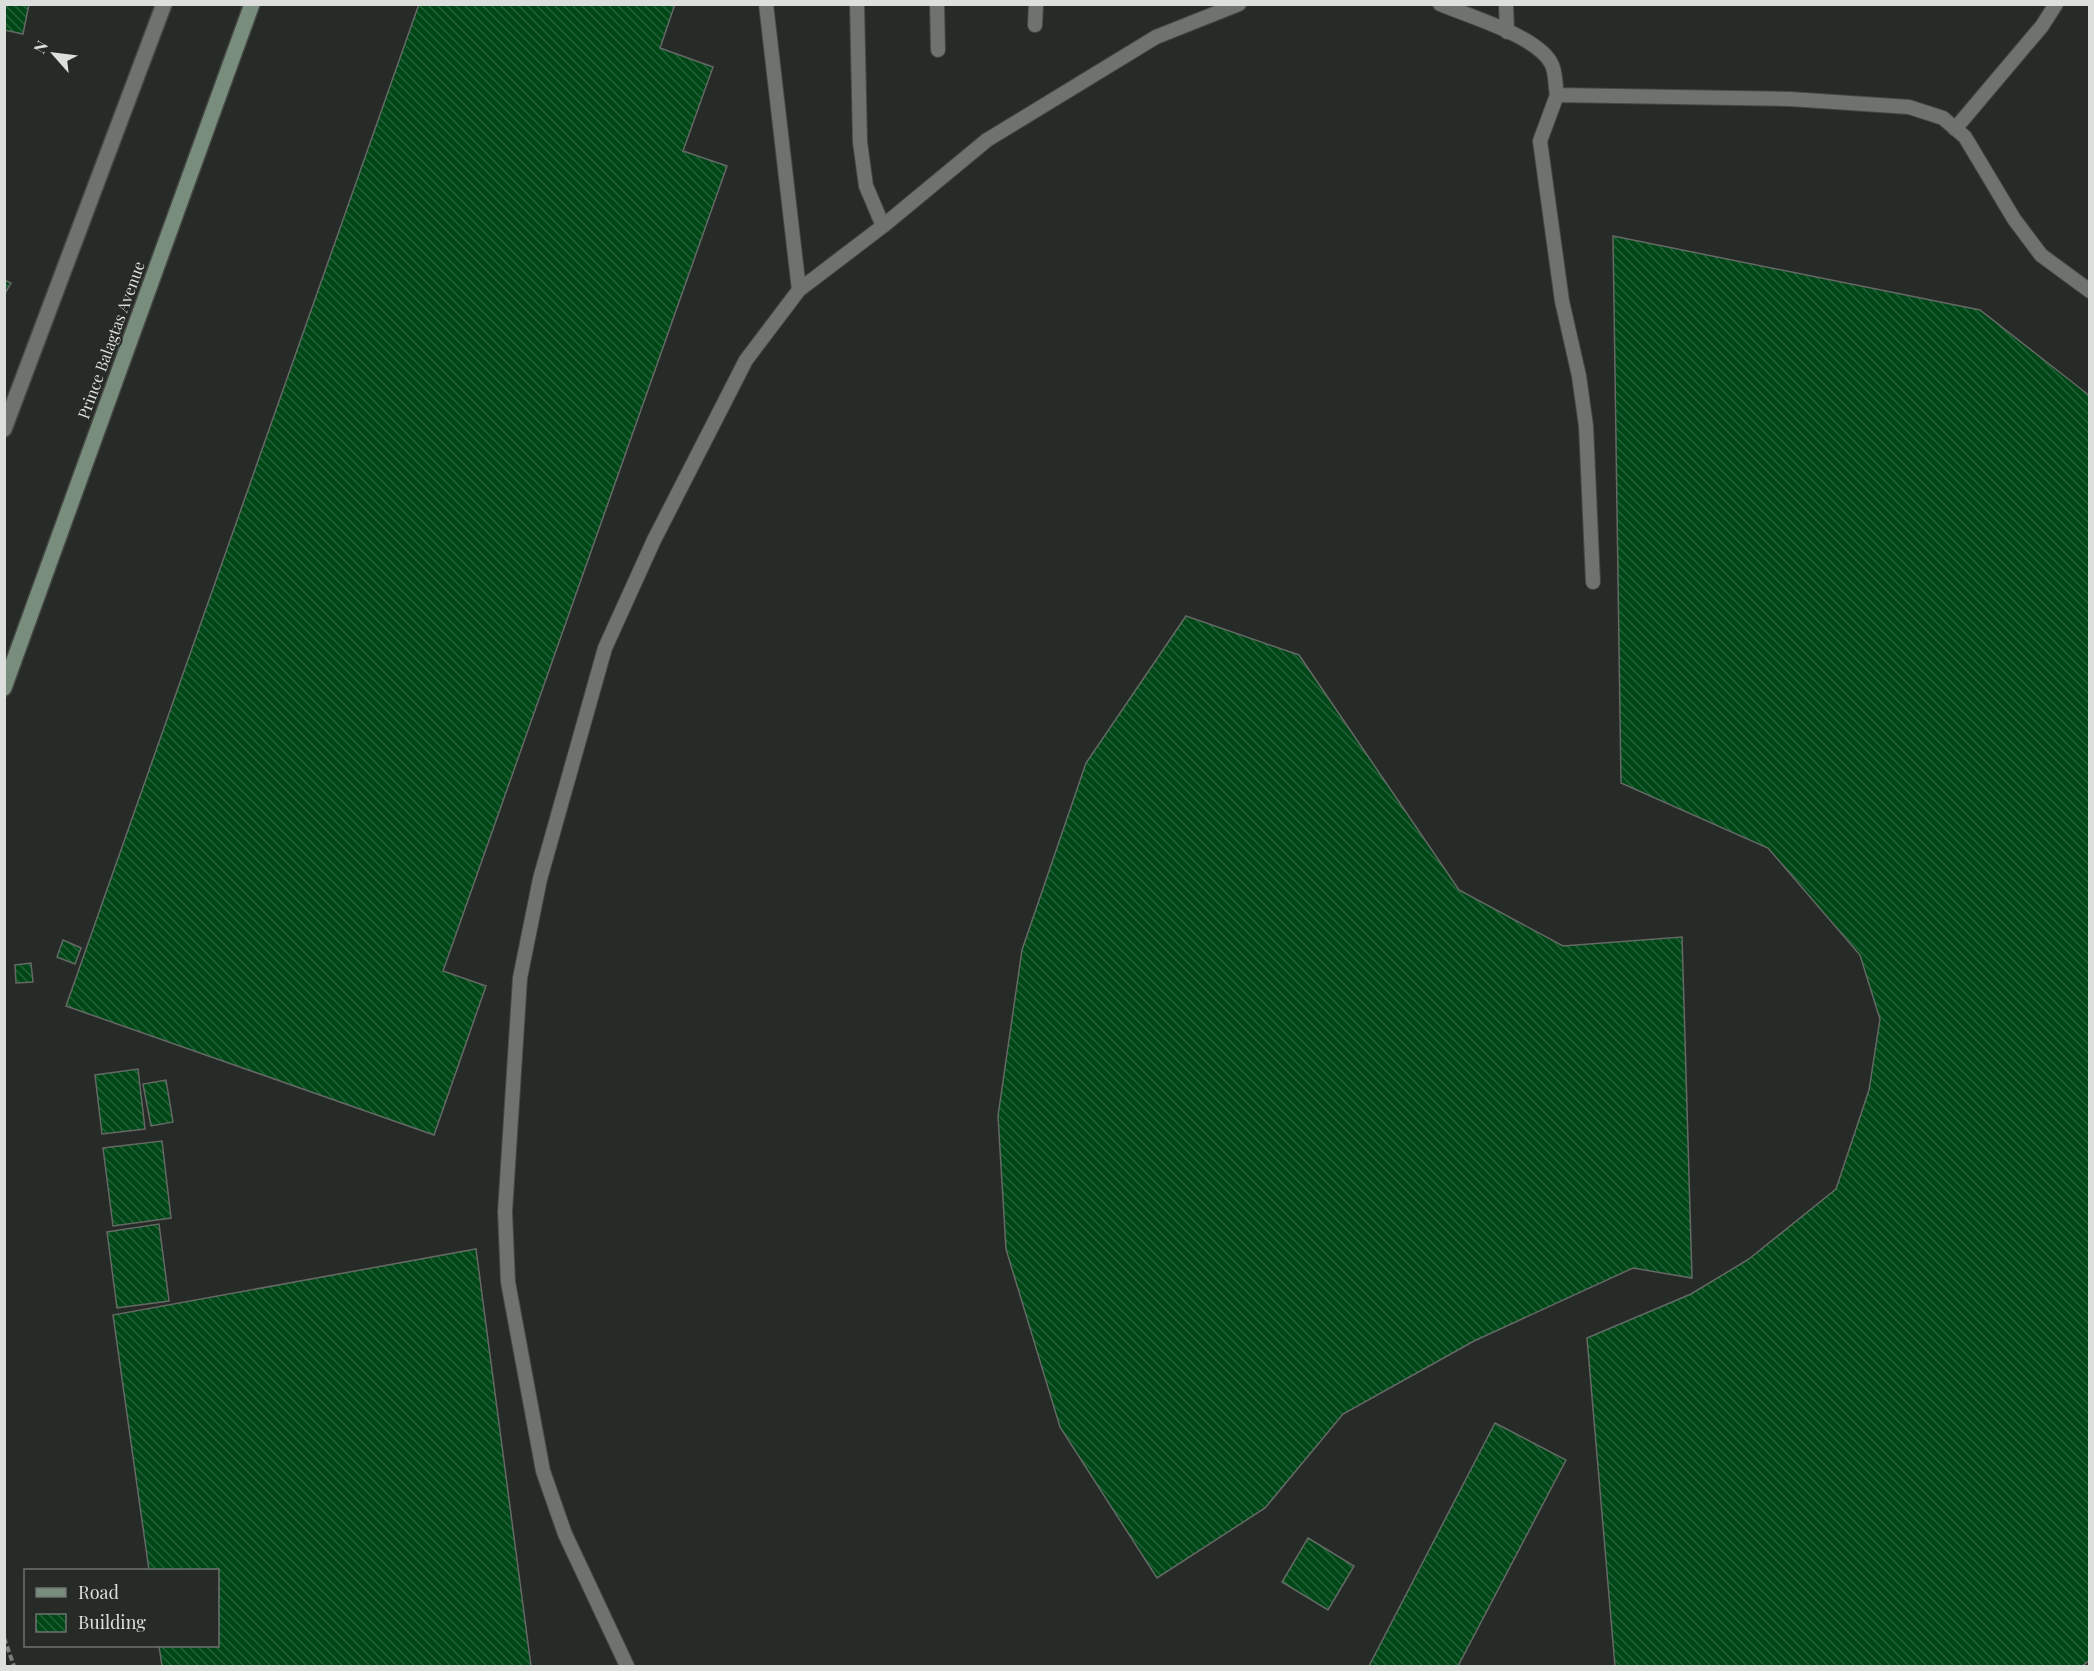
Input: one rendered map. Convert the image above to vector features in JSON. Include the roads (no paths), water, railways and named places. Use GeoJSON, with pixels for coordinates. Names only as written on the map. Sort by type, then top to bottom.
{"type":"FeatureCollection","features":[{"type":"Feature","properties":{"kind":"main road","name":"Prince Balagtas Avenue"},"geometry":{"type":"LineString","coordinates":[[4,688],[252,4]]}},
{"type":"Feature","properties":{"kind":"street"},"geometry":{"type":"LineString","coordinates":[[4,429],[164,4]]}},
{"type":"Feature","properties":{"kind":"lane"},"geometry":{"type":"LineString","coordinates":[[766,4],[799,290]]}},
{"type":"Feature","properties":{"kind":"lane"},"geometry":{"type":"LineString","coordinates":[[856,4],[860,142],[866,186],[883,226]]}},
{"type":"Feature","properties":{"kind":"lane"},"geometry":{"type":"LineString","coordinates":[[937,4],[938,50]]}},
{"type":"Feature","properties":{"kind":"lane"},"geometry":{"type":"LineString","coordinates":[[1035,25],[1036,4]]}},
{"type":"Feature","properties":{"kind":"lane"},"geometry":{"type":"LineString","coordinates":[[627,1666],[565,1534],[543,1471],[508,1282],[505,1212],[520,978],[540,879],[604,648],[654,540],[746,360],[799,290],[883,226],[987,140],[1156,37],[1239,4]]}},
{"type":"Feature","properties":{"kind":"lane"},"geometry":{"type":"LineString","coordinates":[[1440,4],[1508,32],[1545,53],[1552,64],[1557,95],[1540,141],[1558,279],[1579,376],[1586,426],[1593,582]]}},
{"type":"Feature","properties":{"kind":"lane"},"geometry":{"type":"LineString","coordinates":[[1506,4],[1508,32]]}},
{"type":"Feature","properties":{"kind":"lane"},"geometry":{"type":"LineString","coordinates":[[1955,129],[2043,26],[2056,4]]}},
{"type":"Feature","properties":{"kind":"lane"},"geometry":{"type":"LineString","coordinates":[[1557,95],[1790,99],[1909,107],[1943,118],[1965,137],[2014,219],[2041,255],[2090,291]]}}]}
